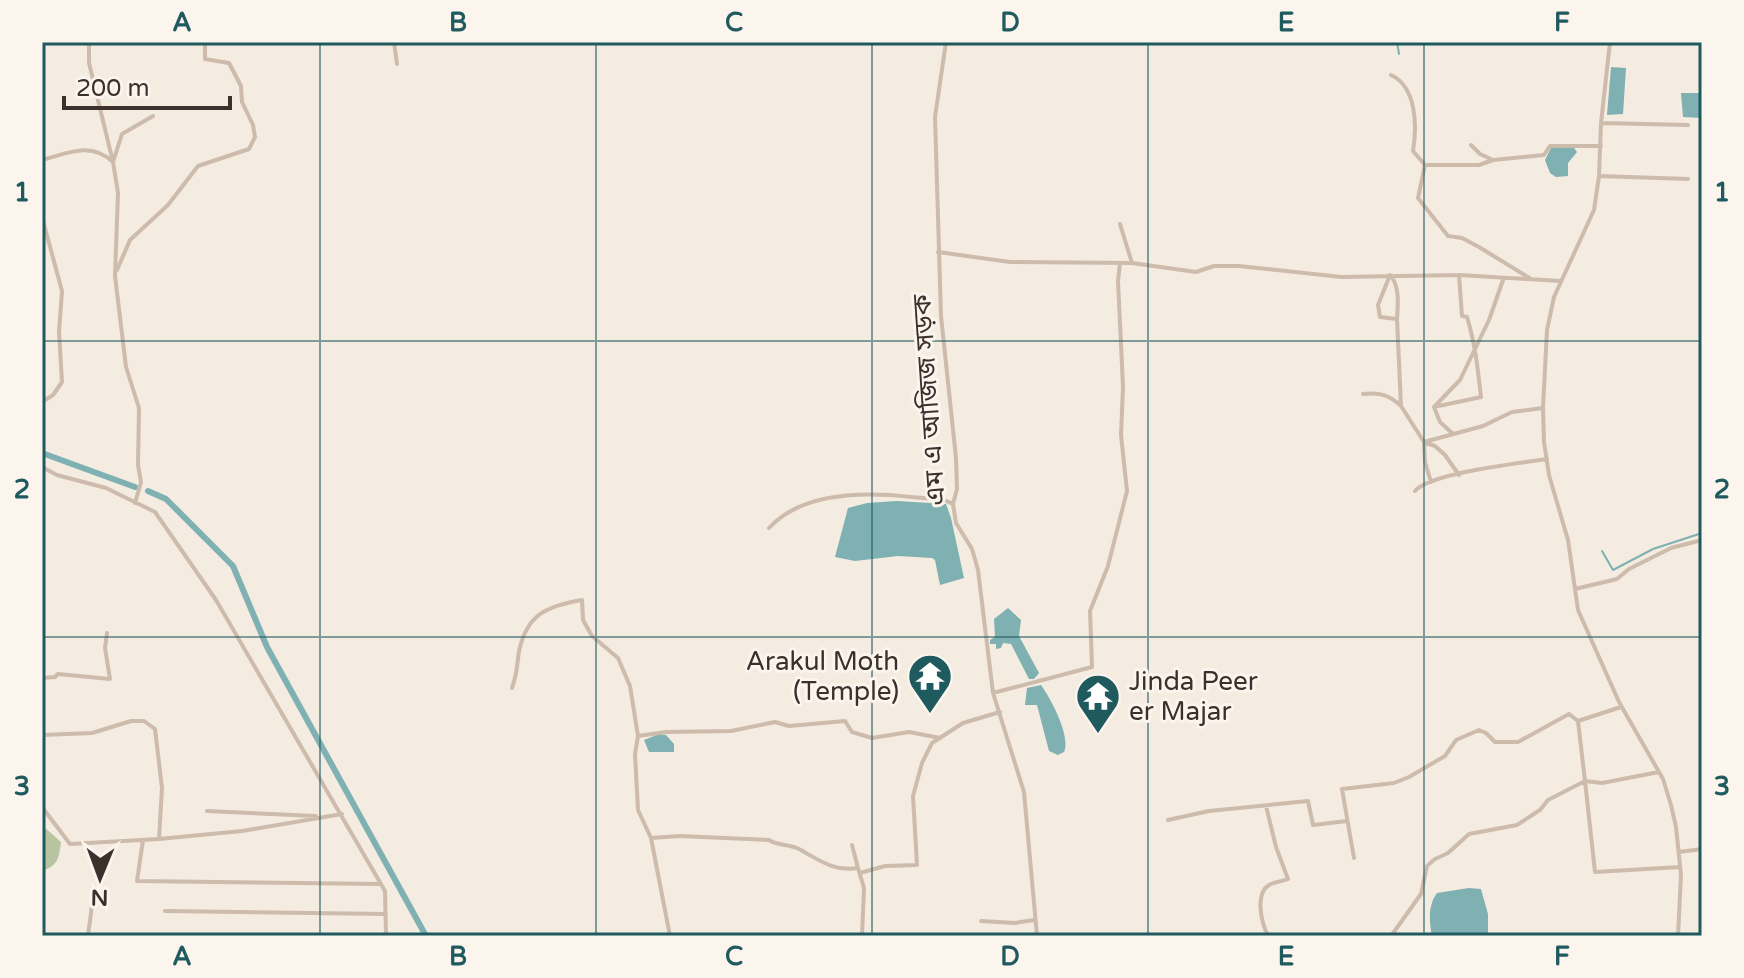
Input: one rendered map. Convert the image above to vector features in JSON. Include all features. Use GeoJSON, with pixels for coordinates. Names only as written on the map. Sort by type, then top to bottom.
{"type":"FeatureCollection","features":[{"type":"Feature","properties":{"kind":"street"},"geometry":{"type":"LineString","coordinates":[[89,42],[89,63],[118,193],[115,276],[126,367],[139,408],[138,465],[141,482],[135,503]]}},
{"type":"Feature","properties":{"kind":"street"},"geometry":{"type":"LineString","coordinates":[[115,276],[130,240],[168,205],[198,166],[249,149],[255,137],[235,73],[229,63],[205,59],[205,42]]}},
{"type":"Feature","properties":{"kind":"street"},"geometry":{"type":"LineString","coordinates":[[394,42],[397,64]]}},
{"type":"Feature","properties":{"kind":"street","name":"এম এ আজিজ সড়ক"},"geometry":{"type":"LineString","coordinates":[[946,42],[935,117],[941,316],[956,458],[957,489],[953,504],[956,523],[972,549],[978,570],[993,693],[1024,792],[1037,936]]}},
{"type":"Feature","properties":{"kind":"street"},"geometry":{"type":"LineString","coordinates":[[1610,42],[1594,210],[1554,297],[1547,330],[1543,408],[1549,475],[1568,540],[1578,610],[1621,707],[1659,772],[1673,816],[1680,867],[1678,936]]}},
{"type":"Feature","properties":{"kind":"street"},"geometry":{"type":"LineString","coordinates":[[1391,75],[1405,87],[1417,128],[1413,151],[1425,165],[1479,165],[1493,160],[1544,155],[1550,146],[1601,146]]}},
{"type":"Feature","properties":{"kind":"street"},"geometry":{"type":"LineString","coordinates":[[113,162],[122,134],[153,116]]}},
{"type":"Feature","properties":{"kind":"street"},"geometry":{"type":"LineString","coordinates":[[1601,123],[1688,125]]}},
{"type":"Feature","properties":{"kind":"street"},"geometry":{"type":"LineString","coordinates":[[1471,145],[1493,160]]}},
{"type":"Feature","properties":{"kind":"street"},"geometry":{"type":"LineString","coordinates":[[42,160],[88,149],[103,152],[113,162]]}},
{"type":"Feature","properties":{"kind":"street"},"geometry":{"type":"LineString","coordinates":[[1425,165],[1418,198],[1434,216],[1441,230],[1448,236],[1462,238],[1479,247],[1533,281]]}},
{"type":"Feature","properties":{"kind":"street"},"geometry":{"type":"LineString","coordinates":[[1599,176],[1688,179]]}},
{"type":"Feature","properties":{"kind":"street"},"geometry":{"type":"LineString","coordinates":[[42,217],[62,291],[59,332],[62,382],[53,395],[42,402]]}},
{"type":"Feature","properties":{"kind":"street"},"geometry":{"type":"LineString","coordinates":[[1120,224],[1132,263]]}},
{"type":"Feature","properties":{"kind":"street"},"geometry":{"type":"LineString","coordinates":[[938,252],[1010,262],[1132,263],[1196,272],[1214,266],[1239,266],[1341,277],[1459,275],[1560,281]]}},
{"type":"Feature","properties":{"kind":"street"},"geometry":{"type":"LineString","coordinates":[[993,693],[1092,667],[1090,611],[1108,566],[1127,491],[1121,435],[1120,263]]}},
{"type":"Feature","properties":{"kind":"street"},"geometry":{"type":"LineString","coordinates":[[1390,275],[1395,280],[1398,305],[1401,406]]}},
{"type":"Feature","properties":{"kind":"street"},"geometry":{"type":"LineString","coordinates":[[1390,275],[1378,305],[1380,317],[1397,319]]}},
{"type":"Feature","properties":{"kind":"street"},"geometry":{"type":"LineString","coordinates":[[1434,407],[1481,397],[1478,360],[1473,351],[1467,317],[1462,316],[1459,275]]}},
{"type":"Feature","properties":{"kind":"street"},"geometry":{"type":"LineString","coordinates":[[1434,407],[1460,380],[1489,320],[1503,280]]}},
{"type":"Feature","properties":{"kind":"street"},"geometry":{"type":"LineString","coordinates":[[1363,394],[1390,396],[1401,406],[1424,442],[1425,462],[1431,482]]}},
{"type":"Feature","properties":{"kind":"street"},"geometry":{"type":"LineString","coordinates":[[1434,407],[1440,422],[1452,433]]}},
{"type":"Feature","properties":{"kind":"street"},"geometry":{"type":"LineString","coordinates":[[1424,442],[1483,426],[1512,412],[1543,408]]}},
{"type":"Feature","properties":{"kind":"street"},"geometry":{"type":"LineString","coordinates":[[1424,442],[1445,455],[1459,475]]}},
{"type":"Feature","properties":{"kind":"street"},"geometry":{"type":"LineString","coordinates":[[1415,491],[1420,485],[1459,475],[1547,459]]}},
{"type":"Feature","properties":{"kind":"street"},"geometry":{"type":"LineString","coordinates":[[42,467],[57,475],[106,488],[155,512],[216,600],[385,891],[386,936]]}},
{"type":"Feature","properties":{"kind":"street"},"geometry":{"type":"LineString","coordinates":[[769,528],[778,518],[804,504],[827,500],[897,494],[942,498],[953,504]]}},
{"type":"Feature","properties":{"kind":"street"},"geometry":{"type":"LineString","coordinates":[[1575,589],[1617,579],[1629,569],[1671,548],[1702,540]]}},
{"type":"Feature","properties":{"kind":"street"},"geometry":{"type":"LineString","coordinates":[[512,688],[518,673],[518,655],[530,624],[542,611],[582,600],[583,620],[592,636],[618,658],[630,686],[638,736],[635,754],[638,810],[651,838],[670,936]]}},
{"type":"Feature","properties":{"kind":"street"},"geometry":{"type":"LineString","coordinates":[[42,643],[42,676],[55,677],[58,674],[110,679],[105,648],[107,633]]}},
{"type":"Feature","properties":{"kind":"street"},"geometry":{"type":"LineString","coordinates":[[42,691],[42,719]]}},
{"type":"Feature","properties":{"kind":"street"},"geometry":{"type":"LineString","coordinates":[[1578,721],[1621,707]]}},
{"type":"Feature","properties":{"kind":"street"},"geometry":{"type":"LineString","coordinates":[[651,838],[680,836],[769,840],[846,870],[917,865],[913,796],[922,763],[932,743],[963,723],[1000,712]]}},
{"type":"Feature","properties":{"kind":"street"},"geometry":{"type":"LineString","coordinates":[[1354,858],[1342,789],[1394,783],[1409,777],[1445,756],[1456,740],[1468,733],[1479,730],[1495,742],[1518,742],[1569,714],[1578,721],[1595,872],[1680,867]]}},
{"type":"Feature","properties":{"kind":"street"},"geometry":{"type":"LineString","coordinates":[[42,735],[92,733],[131,721],[144,721],[155,729],[162,788],[159,839]]}},
{"type":"Feature","properties":{"kind":"street"},"geometry":{"type":"LineString","coordinates":[[638,736],[666,732],[731,731],[775,722],[789,726],[845,721],[852,732],[872,738],[909,732],[940,738]]}},
{"type":"Feature","properties":{"kind":"street"},"geometry":{"type":"LineString","coordinates":[[1391,936],[1421,894],[1427,866],[1469,834],[1517,825],[1540,810],[1548,800],[1585,781],[1602,783],[1659,772]]}},
{"type":"Feature","properties":{"kind":"street"},"geometry":{"type":"LineString","coordinates":[[1168,820],[1209,811],[1308,801],[1313,825],[1347,821]]}},
{"type":"Feature","properties":{"kind":"street"},"geometry":{"type":"LineString","coordinates":[[1266,806],[1288,879],[1267,886],[1263,891],[1262,922],[1268,936]]}},
{"type":"Feature","properties":{"kind":"street"},"geometry":{"type":"LineString","coordinates":[[42,807],[70,844],[242,831],[342,814]]}},
{"type":"Feature","properties":{"kind":"street"},"geometry":{"type":"LineString","coordinates":[[207,811],[313,815],[318,818]]}},
{"type":"Feature","properties":{"kind":"street"},"geometry":{"type":"LineString","coordinates":[[143,840],[137,881],[381,884]]}},
{"type":"Feature","properties":{"kind":"street"},"geometry":{"type":"LineString","coordinates":[[852,845],[864,888],[862,936]]}},
{"type":"Feature","properties":{"kind":"street"},"geometry":{"type":"LineString","coordinates":[[1679,852],[1702,849]]}},
{"type":"Feature","properties":{"kind":"street"},"geometry":{"type":"LineString","coordinates":[[88,936],[92,905]]}},
{"type":"Feature","properties":{"kind":"street"},"geometry":{"type":"LineString","coordinates":[[165,911],[386,914]]}},
{"type":"Feature","properties":{"kind":"street"},"geometry":{"type":"LineString","coordinates":[[981,921],[1015,923],[1034,920]]}},
{"type":"Feature","properties":{"kind":"green space"},"geometry":{"type":"Polygon","coordinates":[[[43,826],[61,842],[56,862],[45,870],[42,869],[43,826]]]}},
{"type":"Feature","properties":{"kind":"water"},"geometry":{"type":"Polygon","coordinates":[[[1611,67],[1626,68],[1623,114],[1607,115],[1611,67]]]}},
{"type":"Feature","properties":{"kind":"water"},"geometry":{"type":"Polygon","coordinates":[[[1681,93],[1702,93],[1702,118],[1683,117],[1681,93]]]}},
{"type":"Feature","properties":{"kind":"water"},"geometry":{"type":"Polygon","coordinates":[[[1551,148],[1574,148],[1577,152],[1568,163],[1568,176],[1556,177],[1550,173],[1545,160],[1551,148]]]}},
{"type":"Feature","properties":{"kind":"water"},"geometry":{"type":"Polygon","coordinates":[[[897,501],[946,504],[964,578],[940,585],[932,558],[898,556],[855,561],[835,557],[848,508],[897,501]]]}},
{"type":"Feature","properties":{"kind":"water"},"geometry":{"type":"Polygon","coordinates":[[[1008,608],[1021,620],[1019,636],[1039,673],[1034,679],[1029,679],[1011,644],[1003,643],[1001,648],[996,649],[996,644],[990,644],[995,637],[994,619],[1008,608]]]}},
{"type":"Feature","properties":{"kind":"water"},"geometry":{"type":"Polygon","coordinates":[[[1041,685],[1055,708],[1065,737],[1064,752],[1058,755],[1049,751],[1037,705],[1025,705],[1027,688],[1041,685]]]}},
{"type":"Feature","properties":{"kind":"water"},"geometry":{"type":"Polygon","coordinates":[[[659,734],[666,735],[674,744],[674,752],[649,752],[644,740],[659,734]]]}},
{"type":"Feature","properties":{"kind":"water"},"geometry":{"type":"Polygon","coordinates":[[[1481,889],[1488,914],[1488,934],[1432,936],[1430,914],[1437,893],[1481,889]]]}},
{"type":"Feature","properties":{"kind":"waterway"},"geometry":{"type":"LineString","coordinates":[[1397,42],[1399,54]]}},
{"type":"Feature","properties":{"kind":"waterway"},"geometry":{"type":"LineString","coordinates":[[42,453],[135,487]]}},
{"type":"Feature","properties":{"kind":"waterway"},"geometry":{"type":"LineString","coordinates":[[148,491],[166,499],[233,566],[267,647],[426,936]]}},
{"type":"Feature","properties":{"kind":"waterway"},"geometry":{"type":"LineString","coordinates":[[1602,551],[1613,570],[1653,549],[1702,533]]}},
{"type":"Feature","properties":{"kind":"place","name":"Arakul Moth (Temple)"},"geometry":{"type":"Point","coordinates":[930,715]}},
{"type":"Feature","properties":{"kind":"place","name":"Jinda Peer er Majar"},"geometry":{"type":"Point","coordinates":[1098,735]}}]}
